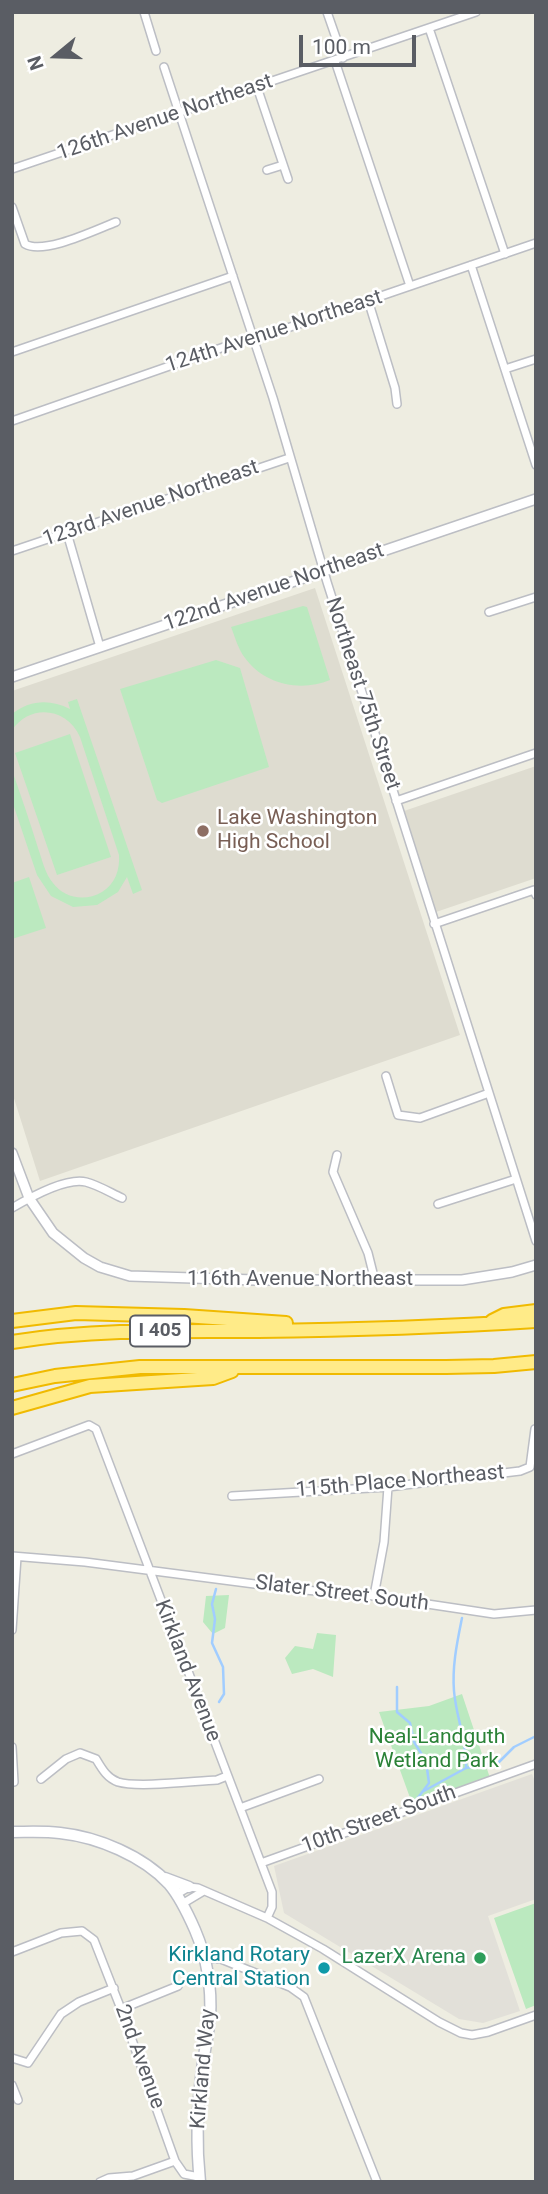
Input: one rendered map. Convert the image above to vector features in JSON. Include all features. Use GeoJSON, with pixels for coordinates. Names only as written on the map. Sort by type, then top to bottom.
{"type":"FeatureCollection","features":[{"type":"Feature","properties":{"kind":"highway"},"geometry":{"type":"LineString","coordinates":[[485,1325],[503,1315],[536,1311]]}},
{"type":"Feature","properties":{"kind":"highway"},"geometry":{"type":"LineString","coordinates":[[12,1321],[76,1313],[184,1316],[293,1324],[309,1330]]}},
{"type":"Feature","properties":{"kind":"highway","name":"I 405"},"geometry":{"type":"LineString","coordinates":[[12,1342],[139,1332],[309,1330],[536,1321]]}},
{"type":"Feature","properties":{"kind":"highway","name":"I 405"},"geometry":{"type":"LineString","coordinates":[[12,1385],[55,1376],[140,1367],[494,1366],[536,1362]]}},
{"type":"Feature","properties":{"kind":"highway"},"geometry":{"type":"LineString","coordinates":[[12,1408],[90,1386],[212,1378],[241,1368]]}},
{"type":"Feature","properties":{"kind":"main road","name":"Kirkland Way"},"geometry":{"type":"LineString","coordinates":[[12,1832],[60,1833],[96,1840],[144,1863],[162,1877],[183,1904],[198,1937],[210,1988],[210,2018],[199,2093],[200,2179]]}},
{"type":"Feature","properties":{"kind":"main road"},"geometry":{"type":"LineString","coordinates":[[162,1877],[189,1887]]}},
{"type":"Feature","properties":{"kind":"street"},"geometry":{"type":"LineString","coordinates":[[144,12],[156,51]]}},
{"type":"Feature","properties":{"kind":"street"},"geometry":{"type":"LineString","coordinates":[[327,12],[339,60],[410,286]]}},
{"type":"Feature","properties":{"kind":"street","name":"126th Avenue Northeast"},"geometry":{"type":"LineString","coordinates":[[12,169],[339,60],[429,28],[453,16],[476,12]]}},
{"type":"Feature","properties":{"kind":"street"},"geometry":{"type":"LineString","coordinates":[[429,28],[505,254]]}},
{"type":"Feature","properties":{"kind":"street","name":"Northeast 75th Street"},"geometry":{"type":"LineString","coordinates":[[164,67],[254,338],[434,924],[536,1241]]}},
{"type":"Feature","properties":{"kind":"street"},"geometry":{"type":"LineString","coordinates":[[257,87],[288,179]]}},
{"type":"Feature","properties":{"kind":"street"},"geometry":{"type":"LineString","coordinates":[[267,170],[283,165]]}},
{"type":"Feature","properties":{"kind":"street"},"geometry":{"type":"LineString","coordinates":[[12,207],[25,244],[30,247],[44,247],[116,222]]}},
{"type":"Feature","properties":{"kind":"street","name":"124th Avenue Northeast"},"geometry":{"type":"LineString","coordinates":[[12,421],[536,243]]}},
{"type":"Feature","properties":{"kind":"street"},"geometry":{"type":"LineString","coordinates":[[471,265],[536,465]]}},
{"type":"Feature","properties":{"kind":"street"},"geometry":{"type":"LineString","coordinates":[[12,352],[233,276]]}},
{"type":"Feature","properties":{"kind":"street"},"geometry":{"type":"LineString","coordinates":[[368,300],[395,388],[397,404]]}},
{"type":"Feature","properties":{"kind":"street"},"geometry":{"type":"LineString","coordinates":[[505,369],[536,359]]}},
{"type":"Feature","properties":{"kind":"street","name":"123rd Avenue Northeast"},"geometry":{"type":"LineString","coordinates":[[12,551],[289,458]]}},
{"type":"Feature","properties":{"kind":"street","name":"122nd Avenue Northeast"},"geometry":{"type":"LineString","coordinates":[[12,677],[536,499]]}},
{"type":"Feature","properties":{"kind":"street"},"geometry":{"type":"LineString","coordinates":[[67,533],[100,647]]}},
{"type":"Feature","properties":{"kind":"street"},"geometry":{"type":"LineString","coordinates":[[489,612],[536,597]]}},
{"type":"Feature","properties":{"kind":"street"},"geometry":{"type":"LineString","coordinates":[[396,801],[536,753]]}},
{"type":"Feature","properties":{"kind":"street"},"geometry":{"type":"LineString","coordinates":[[434,924],[535,893]]}},
{"type":"Feature","properties":{"kind":"street"},"geometry":{"type":"LineString","coordinates":[[386,1076],[398,1115],[420,1118],[489,1093]]}},
{"type":"Feature","properties":{"kind":"street","name":"116th Avenue Northeast"},"geometry":{"type":"LineString","coordinates":[[12,1153],[29,1198],[44,1223],[69,1248],[100,1267],[138,1277],[462,1280],[536,1265]]}},
{"type":"Feature","properties":{"kind":"street"},"geometry":{"type":"LineString","coordinates":[[337,1155],[333,1172],[368,1253],[376,1281]]}},
{"type":"Feature","properties":{"kind":"street"},"geometry":{"type":"LineString","coordinates":[[438,1204],[516,1179]]}},
{"type":"Feature","properties":{"kind":"street"},"geometry":{"type":"LineString","coordinates":[[12,1208],[29,1198],[78,1181],[87,1182],[122,1198]]}},
{"type":"Feature","properties":{"kind":"street","name":"Kirkland Avenue"},"geometry":{"type":"LineString","coordinates":[[12,1454],[89,1425],[93,1426],[272,1892],[272,1907],[267,1918]]}},
{"type":"Feature","properties":{"kind":"street","name":"115th Place Northeast"},"geometry":{"type":"LineString","coordinates":[[232,1496],[388,1487],[520,1471],[530,1467],[536,1429]]}},
{"type":"Feature","properties":{"kind":"street"},"geometry":{"type":"LineString","coordinates":[[374,1596],[384,1542],[388,1487]]}},
{"type":"Feature","properties":{"kind":"street"},"geometry":{"type":"LineString","coordinates":[[12,1630],[15,1557]]}},
{"type":"Feature","properties":{"kind":"street","name":"Slater Street South"},"geometry":{"type":"LineString","coordinates":[[15,1557],[148,1569],[293,1589],[374,1596],[494,1614],[536,1610]]}},
{"type":"Feature","properties":{"kind":"street"},"geometry":{"type":"LineString","coordinates":[[12,1747],[15,1782]]}},
{"type":"Feature","properties":{"kind":"street"},"geometry":{"type":"LineString","coordinates":[[41,1779],[66,1759],[80,1754],[96,1759],[103,1772],[128,1784],[217,1780],[227,1776]]}},
{"type":"Feature","properties":{"kind":"street","name":"10th Street South"},"geometry":{"type":"LineString","coordinates":[[261,1863],[536,1764]]}},
{"type":"Feature","properties":{"kind":"street"},"geometry":{"type":"LineString","coordinates":[[240,1808],[318,1779]]}},
{"type":"Feature","properties":{"kind":"street"},"geometry":{"type":"LineString","coordinates":[[177,1894],[189,1887],[267,1918],[331,1953],[439,2022],[461,2033],[472,2035],[488,2032],[536,2015]]}},
{"type":"Feature","properties":{"kind":"street"},"geometry":{"type":"LineString","coordinates":[[183,1904],[202,1892]]}},
{"type":"Feature","properties":{"kind":"street","name":"2nd Avenue"},"geometry":{"type":"LineString","coordinates":[[12,1952],[61,1933],[88,1933],[98,1946],[175,2161]]}},
{"type":"Feature","properties":{"kind":"street"},"geometry":{"type":"LineString","coordinates":[[205,1959],[221,1959],[290,1987],[304,1997],[377,2182]]}},
{"type":"Feature","properties":{"kind":"street"},"geometry":{"type":"LineString","coordinates":[[121,2009],[178,1986]]}},
{"type":"Feature","properties":{"kind":"street"},"geometry":{"type":"LineString","coordinates":[[12,2058],[28,2063],[61,2014],[89,1997],[114,1989]]}},
{"type":"Feature","properties":{"kind":"street"},"geometry":{"type":"LineString","coordinates":[[12,2085],[18,2100]]}},
{"type":"Feature","properties":{"kind":"street"},"geometry":{"type":"LineString","coordinates":[[100,2182],[109,2178],[133,2176],[175,2161],[184,2174],[200,2179]]}},
{"type":"Feature","properties":{"kind":"shaded area","name":"Lake Washington High School"},"geometry":{"type":"Polygon","coordinates":[[[315,588],[460,1035],[40,1181],[12,1092],[12,691],[315,588]]]}},
{"type":"Feature","properties":{"kind":"shaded area"},"geometry":{"type":"Polygon","coordinates":[[[536,766],[536,878],[436,912],[404,811],[536,766]]]}},
{"type":"Feature","properties":{"kind":"shaded area"},"geometry":{"type":"Polygon","coordinates":[[[532,1774],[536,1784],[536,1899],[488,1916],[520,2011],[483,2023],[459,2019],[284,1913],[274,1866],[532,1774]]]}},
{"type":"Feature","properties":{"kind":"green space"},"geometry":{"type":"Polygon","coordinates":[[[307,607],[330,680],[319,684],[284,684],[263,675],[253,667],[240,651],[231,627],[307,607]]]}},
{"type":"Feature","properties":{"kind":"green space"},"geometry":{"type":"Polygon","coordinates":[[[216,660],[240,668],[269,767],[162,803],[157,800],[120,689],[216,660]]]}},
{"type":"Feature","properties":{"kind":"green space"},"geometry":{"type":"Polygon","coordinates":[[[77,699],[142,890],[133,894],[127,877],[118,892],[97,905],[73,907],[51,896],[37,875],[12,801],[12,770],[44,866],[50,879],[63,892],[82,898],[102,892],[116,876],[119,855],[80,737],[74,727],[67,720],[48,712],[29,716],[12,730],[12,714],[40,702],[70,709],[68,702],[77,699]]]}},
{"type":"Feature","properties":{"kind":"green space"},"geometry":{"type":"Polygon","coordinates":[[[70,734],[111,857],[57,875],[15,753],[70,734]]]}},
{"type":"Feature","properties":{"kind":"green space"},"geometry":{"type":"Polygon","coordinates":[[[29,877],[46,928],[12,939],[12,883],[29,877]]]}},
{"type":"Feature","properties":{"kind":"green space"},"geometry":{"type":"Polygon","coordinates":[[[229,1595],[225,1628],[213,1634],[203,1622],[206,1596],[229,1595]]]}},
{"type":"Feature","properties":{"kind":"green space"},"geometry":{"type":"Polygon","coordinates":[[[317,1633],[336,1635],[333,1677],[313,1669],[292,1674],[285,1658],[295,1646],[313,1649],[317,1633]]]}},
{"type":"Feature","properties":{"kind":"green space","name":"Neal-Landguth Wetland Park"},"geometry":{"type":"Polygon","coordinates":[[[462,1694],[490,1778],[413,1806],[379,1712],[429,1706],[462,1694]]]}},
{"type":"Feature","properties":{"kind":"green space"},"geometry":{"type":"Polygon","coordinates":[[[536,1903],[536,2005],[526,2009],[494,1918],[536,1903]]]}},
{"type":"Feature","properties":{"kind":"waterway"},"geometry":{"type":"LineString","coordinates":[[216,1589],[212,1604],[215,1619],[212,1643],[223,1667],[224,1694],[219,1702]]}},
{"type":"Feature","properties":{"kind":"waterway"},"geometry":{"type":"LineString","coordinates":[[422,1792],[466,1768],[454,1682],[455,1654],[462,1618]]}},
{"type":"Feature","properties":{"kind":"waterway"},"geometry":{"type":"LineString","coordinates":[[397,1687],[397,1712],[410,1723],[414,1742],[426,1761],[429,1783],[417,1799]]}},
{"type":"Feature","properties":{"kind":"waterway"},"geometry":{"type":"LineString","coordinates":[[498,1763],[514,1747],[536,1736]]}},
{"type":"Feature","properties":{"kind":"waterway"},"geometry":{"type":"LineString","coordinates":[[466,1768],[489,1764]]}},
{"type":"Feature","properties":{"kind":"place","name":"Lake Washington High School"},"geometry":{"type":"Point","coordinates":[203,831]}},
{"type":"Feature","properties":{"kind":"place","name":"LazerX Arena"},"geometry":{"type":"Point","coordinates":[480,1958]}},
{"type":"Feature","properties":{"kind":"place","name":"Kirkland Rotary Central Station"},"geometry":{"type":"Point","coordinates":[324,1968]}}]}
